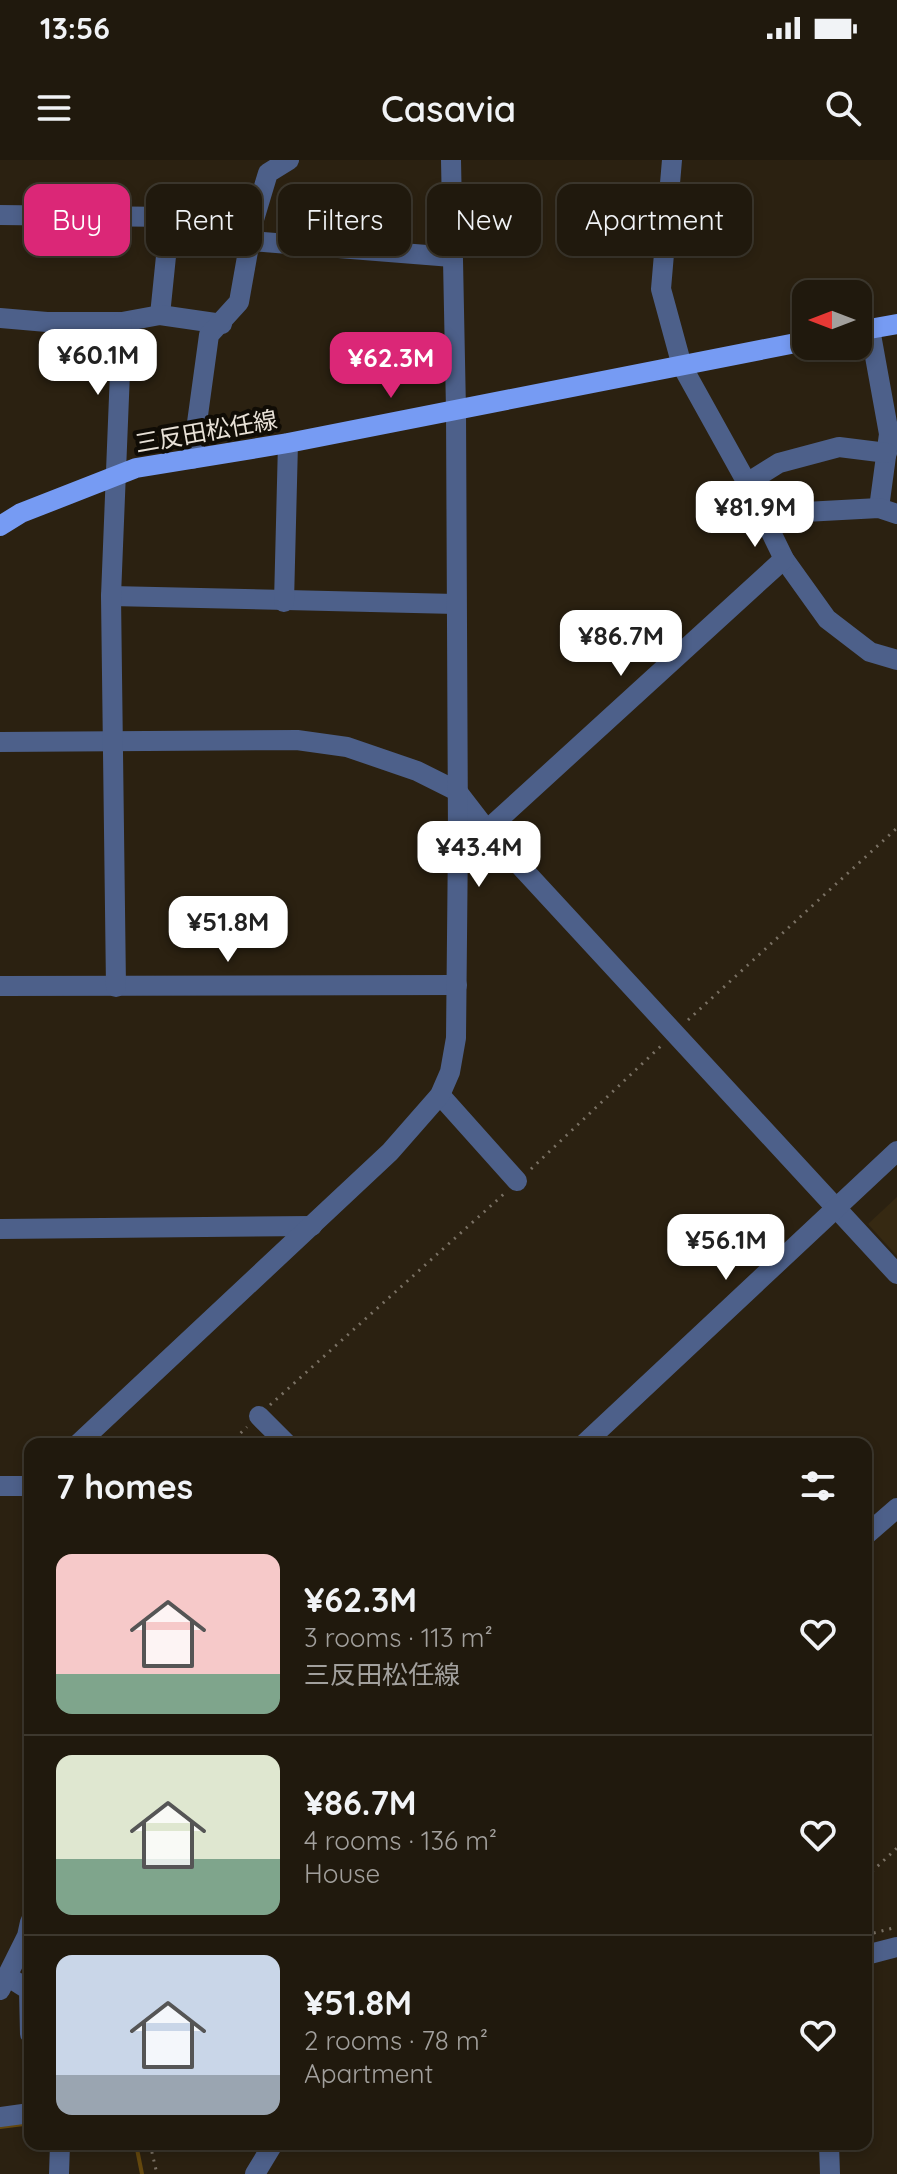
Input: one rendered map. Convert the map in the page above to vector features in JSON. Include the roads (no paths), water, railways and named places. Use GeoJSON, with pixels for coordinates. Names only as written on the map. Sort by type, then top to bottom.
{"type":"FeatureCollection","features":[{"type":"Feature","properties":{"kind":"main road"},"geometry":{"type":"LineString","coordinates":[[872,329],[897,324]]}},
{"type":"Feature","properties":{"kind":"main road","name":"三反田松任線"},"geometry":{"type":"LineString","coordinates":[[0,526],[21,513],[118,474],[792,344]]}},
{"type":"Feature","properties":{"kind":"street"},"geometry":{"type":"LineString","coordinates":[[84,1438],[412,1130],[440,1095],[450,1072],[456,1038],[457,985],[456,410],[451,160]]}},
{"type":"Feature","properties":{"kind":"street"},"geometry":{"type":"LineString","coordinates":[[672,160],[661,289],[682,366],[747,483],[784,559],[827,619],[870,652],[897,660]]}},
{"type":"Feature","properties":{"kind":"street"},"geometry":{"type":"LineString","coordinates":[[262,192],[268,173],[284,161]]}},
{"type":"Feature","properties":{"kind":"street"},"geometry":{"type":"LineString","coordinates":[[0,215],[146,217]]}},
{"type":"Feature","properties":{"kind":"street"},"geometry":{"type":"LineString","coordinates":[[262,242],[452,257]]}},
{"type":"Feature","properties":{"kind":"street"},"geometry":{"type":"LineString","coordinates":[[160,315],[166,256]]}},
{"type":"Feature","properties":{"kind":"street"},"geometry":{"type":"LineString","coordinates":[[192,459],[209,335],[239,302],[247,256]]}},
{"type":"Feature","properties":{"kind":"street"},"geometry":{"type":"LineString","coordinates":[[0,318],[47,322],[122,322],[160,315],[222,324]]}},
{"type":"Feature","properties":{"kind":"street"},"geometry":{"type":"LineString","coordinates":[[116,987],[111,596],[122,322]]}},
{"type":"Feature","properties":{"kind":"street"},"geometry":{"type":"LineString","coordinates":[[768,525],[786,513],[888,511],[891,440],[871,360]]}},
{"type":"Feature","properties":{"kind":"street"},"geometry":{"type":"LineString","coordinates":[[747,483],[779,463],[839,447],[891,440]]}},
{"type":"Feature","properties":{"kind":"street"},"geometry":{"type":"LineString","coordinates":[[284,602],[288,443]]}},
{"type":"Feature","properties":{"kind":"street"},"geometry":{"type":"LineString","coordinates":[[487,830],[784,559]]}},
{"type":"Feature","properties":{"kind":"street"},"geometry":{"type":"LineString","coordinates":[[111,596],[456,604]]}},
{"type":"Feature","properties":{"kind":"street"},"geometry":{"type":"LineString","coordinates":[[0,742],[297,740],[347,747],[417,771],[457,791],[487,830],[897,1274]]}},
{"type":"Feature","properties":{"kind":"street"},"geometry":{"type":"LineString","coordinates":[[0,986],[457,985]]}},
{"type":"Feature","properties":{"kind":"street"},"geometry":{"type":"LineString","coordinates":[[440,1095],[517,1181]]}},
{"type":"Feature","properties":{"kind":"street"},"geometry":{"type":"LineString","coordinates":[[590,1438],[897,1151]]}},
{"type":"Feature","properties":{"kind":"street"},"geometry":{"type":"LineString","coordinates":[[0,1229],[312,1226]]}},
{"type":"Feature","properties":{"kind":"street"},"geometry":{"type":"LineString","coordinates":[[259,1416],[281,1438]]}},
{"type":"Feature","properties":{"kind":"street"},"geometry":{"type":"LineString","coordinates":[[0,1486],[24,1486]]}},
{"type":"Feature","properties":{"kind":"street"},"geometry":{"type":"LineString","coordinates":[[872,1530],[897,1508]]}},
{"type":"Feature","properties":{"kind":"street"},"geometry":{"type":"LineString","coordinates":[[24,1942],[4,1983],[24,1989]]}},
{"type":"Feature","properties":{"kind":"street"},"geometry":{"type":"LineString","coordinates":[[872,1953],[897,1947]]}},
{"type":"Feature","properties":{"kind":"street"},"geometry":{"type":"LineString","coordinates":[[0,2117],[24,2114]]}},
{"type":"Feature","properties":{"kind":"street"},"geometry":{"type":"LineString","coordinates":[[59,2174],[60,2150]]}},
{"type":"Feature","properties":{"kind":"street"},"geometry":{"type":"LineString","coordinates":[[829,2150],[830,2174]]}},
{"type":"Feature","properties":{"kind":"waterway"},"geometry":{"type":"LineString","coordinates":[[0,2127],[24,2124]]}},
{"type":"Feature","properties":{"kind":"waterway"},"geometry":{"type":"LineString","coordinates":[[137,2150],[142,2174]]}}]}
